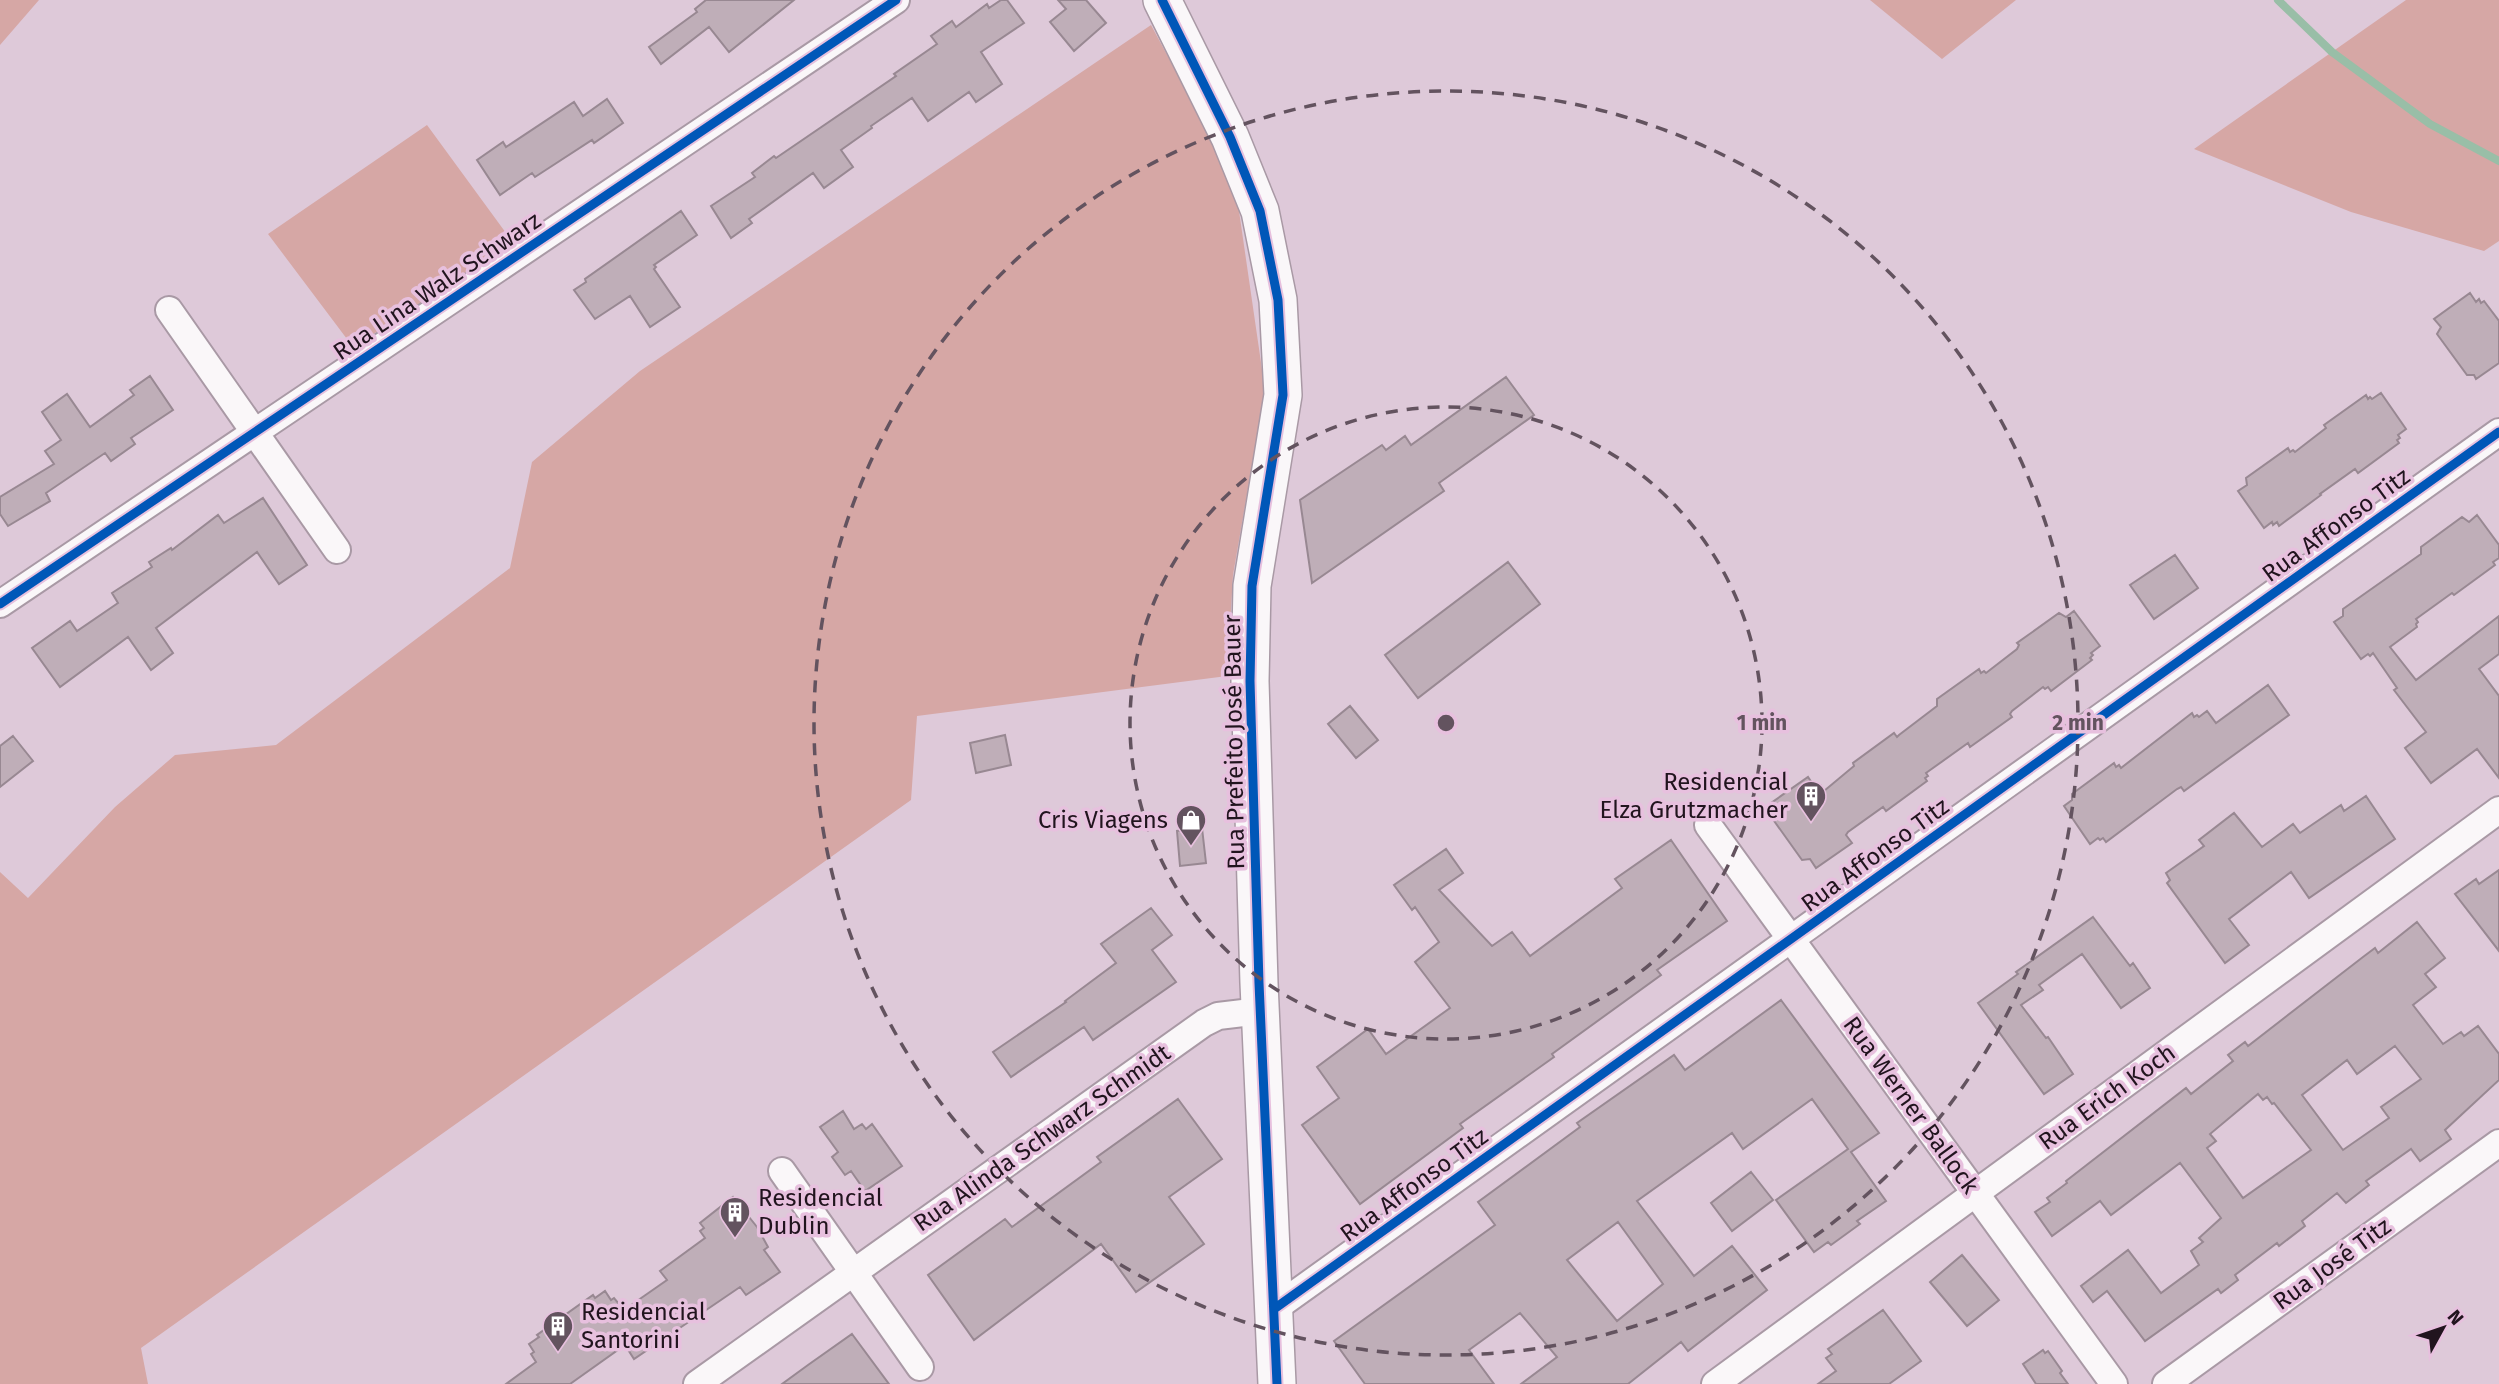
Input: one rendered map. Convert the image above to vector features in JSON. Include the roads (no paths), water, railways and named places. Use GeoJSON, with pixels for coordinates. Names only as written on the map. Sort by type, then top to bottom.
{"type":"FeatureCollection","features":[{"type":"Feature","properties":{"kind":"street","name":"Rua Lina Walz Schwarz"},"geometry":{"type":"LineString","coordinates":[[0,604],[895,0]]}},
{"type":"Feature","properties":{"kind":"street","name":"Rua Prefeito José Bauer"},"geometry":{"type":"LineString","coordinates":[[1162,0],[1230,137],[1259,211],[1278,300],[1283,395],[1252,586],[1250,681],[1260,1011],[1277,1384]]}},
{"type":"Feature","properties":{"kind":"street"},"geometry":{"type":"LineString","coordinates":[[169,310],[337,550]]}},
{"type":"Feature","properties":{"kind":"street","name":"Rua Affonso Titz"},"geometry":{"type":"LineString","coordinates":[[1274,1309],[2499,432]]}},
{"type":"Feature","properties":{"kind":"street","name":"Rua Erich Koch"},"geometry":{"type":"LineString","coordinates":[[1715,1384],[2499,810]]}},
{"type":"Feature","properties":{"kind":"street","name":"Rua Werner Ballock"},"geometry":{"type":"LineString","coordinates":[[1708,825],[2113,1384]]}},
{"type":"Feature","properties":{"kind":"street","name":"Rua Alinda Schwarz Schmidt"},"geometry":{"type":"LineString","coordinates":[[697,1384],[1204,1023],[1219,1016],[1260,1011]]}},
{"type":"Feature","properties":{"kind":"street","name":"Rua José Titz"},"geometry":{"type":"LineString","coordinates":[[2165,1384],[2499,1143]]}},
{"type":"Feature","properties":{"kind":"street"},"geometry":{"type":"LineString","coordinates":[[782,1171],[920,1367]]}},
{"type":"Feature","properties":{"kind":"waterway"},"geometry":{"type":"LineString","coordinates":[[2278,0],[2332,52],[2430,124],[2499,161]]}},
{"type":"Feature","properties":{"kind":"place","name":"Residencial Elza Grutzmacher"},"geometry":{"type":"Point","coordinates":[1811,823]}},
{"type":"Feature","properties":{"kind":"place","name":"Cris Viagens"},"geometry":{"type":"Point","coordinates":[1191,847]}},
{"type":"Feature","properties":{"kind":"place","name":"Residencial Dublin"},"geometry":{"type":"Point","coordinates":[735,1239]}},
{"type":"Feature","properties":{"kind":"place","name":"Residencial Santorini"},"geometry":{"type":"Point","coordinates":[558,1353]}}]}
